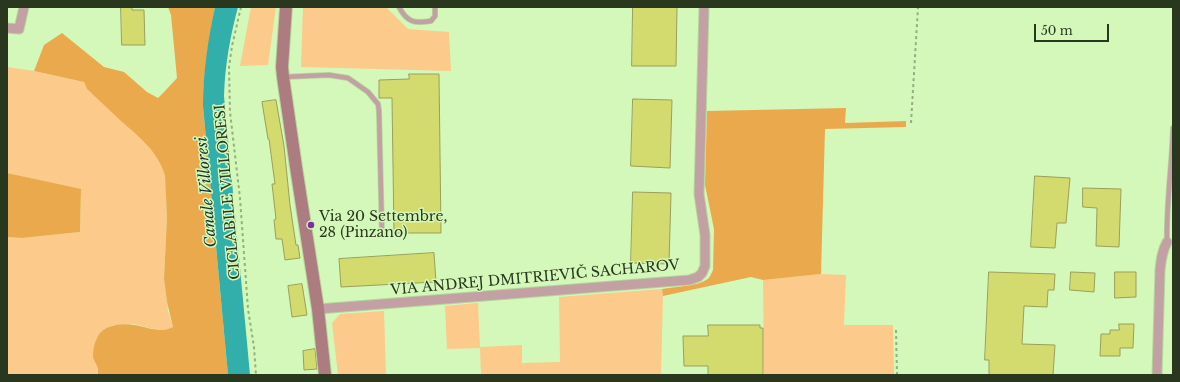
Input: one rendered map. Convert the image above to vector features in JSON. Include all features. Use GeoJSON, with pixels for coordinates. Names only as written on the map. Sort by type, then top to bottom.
{"type":"FeatureCollection","features":[{"type":"Feature","properties":{"kind":"street"},"geometry":{"type":"LineString","coordinates":[[7,28],[19,29],[24,7]]}},
{"type":"Feature","properties":{"kind":"street"},"geometry":{"type":"LineString","coordinates":[[286,7],[282,68],[318,309],[326,375]]}},
{"type":"Feature","properties":{"kind":"street","name":"VIA ANDREJ DMITRIEVIČ SACHAROV"},"geometry":{"type":"LineString","coordinates":[[318,309],[689,280],[698,277],[702,273],[705,266],[705,235],[699,194],[704,7]]}},
{"type":"Feature","properties":{"kind":"street"},"geometry":{"type":"LineString","coordinates":[[1157,375],[1161,255],[1167,242]]}},
{"type":"Feature","properties":{"kind":"lane"},"geometry":{"type":"LineString","coordinates":[[399,7],[405,17],[412,22],[422,23],[431,22],[435,16],[435,7]]}},
{"type":"Feature","properties":{"kind":"lane"},"geometry":{"type":"LineString","coordinates":[[283,77],[329,75],[348,78],[368,92],[378,104],[382,236]]}},
{"type":"Feature","properties":{"kind":"lane"},"geometry":{"type":"LineString","coordinates":[[1167,242],[1167,216],[1173,128]]}},
{"type":"Feature","properties":{"kind":"path","name":"CICLABILE VILLORESI"},"geometry":{"type":"LineString","coordinates":[[241,7],[229,67],[230,112],[234,159],[240,198],[248,309],[254,347],[256,375]]}},
{"type":"Feature","properties":{"kind":"path"},"geometry":{"type":"LineString","coordinates":[[910,123],[918,7]]}},
{"type":"Feature","properties":{"kind":"path"},"geometry":{"type":"LineString","coordinates":[[896,330],[897,375]]}},
{"type":"Feature","properties":{"kind":"shaded area"},"geometry":{"type":"Polygon","coordinates":[[[168,7],[215,7],[205,69],[203,106],[228,375],[98,375],[93,357],[94,349],[98,336],[104,329],[124,324],[158,330],[166,330],[173,327],[167,302],[164,279],[167,217],[165,176],[158,159],[147,145],[87,89],[84,82],[34,71],[44,45],[62,33],[104,67],[124,72],[147,92],[158,98],[177,78],[171,15],[168,7]]]}},
{"type":"Feature","properties":{"kind":"shaded area"},"geometry":{"type":"Polygon","coordinates":[[[251,7],[276,7],[268,65],[240,66],[251,7]]]}},
{"type":"Feature","properties":{"kind":"shaded area"},"geometry":{"type":"Polygon","coordinates":[[[303,7],[386,7],[408,29],[449,32],[451,71],[301,67],[303,7]]]}},
{"type":"Feature","properties":{"kind":"shaded area"},"geometry":{"type":"Polygon","coordinates":[[[7,67],[34,71],[84,82],[87,89],[144,141],[158,158],[164,170],[167,217],[164,279],[168,311],[173,327],[158,330],[133,324],[110,326],[97,366],[98,375],[7,375],[7,237],[22,238],[80,232],[81,190],[7,173],[7,67]]]}},
{"type":"Feature","properties":{"kind":"shaded area"},"geometry":{"type":"Polygon","coordinates":[[[846,108],[845,123],[906,121],[906,127],[825,129],[821,274],[763,280],[751,277],[663,296],[662,289],[702,282],[710,276],[713,270],[714,229],[705,185],[707,111],[846,108]]]}},
{"type":"Feature","properties":{"kind":"shaded area"},"geometry":{"type":"Polygon","coordinates":[[[7,173],[81,189],[80,232],[22,238],[7,237],[7,173]]]}},
{"type":"Feature","properties":{"kind":"shaded area"},"geometry":{"type":"Polygon","coordinates":[[[821,274],[846,275],[844,325],[893,325],[894,375],[764,375],[763,280],[821,274]]]}},
{"type":"Feature","properties":{"kind":"shaded area"},"geometry":{"type":"Polygon","coordinates":[[[662,289],[661,375],[481,375],[480,348],[447,349],[445,306],[478,303],[480,347],[522,345],[522,363],[560,362],[559,297],[662,289]]]}},
{"type":"Feature","properties":{"kind":"shaded area"},"geometry":{"type":"Polygon","coordinates":[[[384,311],[386,375],[338,375],[332,323],[340,314],[384,311]]]}},
{"type":"Feature","properties":{"kind":"water","name":"Canale Villoresi"},"geometry":{"type":"Polygon","coordinates":[[[215,7],[238,7],[228,51],[224,96],[250,375],[228,375],[203,106],[206,56],[215,7]]]}},
{"type":"Feature","properties":{"kind":"building"},"geometry":{"type":"Polygon","coordinates":[[[121,7],[132,7],[132,10],[144,10],[145,45],[122,45],[121,7]]]}},
{"type":"Feature","properties":{"kind":"building"},"geometry":{"type":"Polygon","coordinates":[[[633,7],[677,7],[676,66],[632,66],[633,7]]]}},
{"type":"Feature","properties":{"kind":"building"},"geometry":{"type":"Polygon","coordinates":[[[409,74],[439,74],[441,233],[394,233],[392,98],[379,98],[379,80],[409,79],[409,74]]]}},
{"type":"Feature","properties":{"kind":"building"},"geometry":{"type":"Polygon","coordinates":[[[633,99],[672,100],[670,168],[631,166],[633,99]]]}},
{"type":"Feature","properties":{"kind":"building"},"geometry":{"type":"Polygon","coordinates":[[[276,100],[284,146],[296,245],[298,245],[300,258],[285,260],[282,239],[276,239],[274,220],[276,219],[272,184],[275,184],[262,102],[276,100]]]}},
{"type":"Feature","properties":{"kind":"building"},"geometry":{"type":"Polygon","coordinates":[[[1035,176],[1070,178],[1066,223],[1057,223],[1055,248],[1031,247],[1035,176]]]}},
{"type":"Feature","properties":{"kind":"building"},"geometry":{"type":"Polygon","coordinates":[[[1083,188],[1121,189],[1119,247],[1096,246],[1097,208],[1083,207],[1083,188]]]}},
{"type":"Feature","properties":{"kind":"building"},"geometry":{"type":"Polygon","coordinates":[[[633,192],[671,193],[669,264],[631,263],[633,192]]]}},
{"type":"Feature","properties":{"kind":"building"},"geometry":{"type":"Polygon","coordinates":[[[434,253],[436,282],[341,287],[339,259],[434,253]]]}},
{"type":"Feature","properties":{"kind":"building"},"geometry":{"type":"Polygon","coordinates":[[[989,272],[1055,274],[1054,290],[1048,290],[1047,307],[1024,306],[1022,344],[1055,345],[1053,375],[989,375],[989,360],[985,360],[989,272]]]}},
{"type":"Feature","properties":{"kind":"building"},"geometry":{"type":"Polygon","coordinates":[[[1071,272],[1095,273],[1094,292],[1070,290],[1071,272]]]}},
{"type":"Feature","properties":{"kind":"building"},"geometry":{"type":"Polygon","coordinates":[[[1115,272],[1136,272],[1136,297],[1115,298],[1115,272]]]}},
{"type":"Feature","properties":{"kind":"building"},"geometry":{"type":"Polygon","coordinates":[[[302,284],[307,315],[292,317],[288,286],[302,284]]]}},
{"type":"Feature","properties":{"kind":"building"},"geometry":{"type":"Polygon","coordinates":[[[1119,324],[1134,324],[1133,348],[1120,348],[1120,356],[1100,356],[1101,334],[1110,334],[1110,330],[1119,330],[1119,324]]]}},
{"type":"Feature","properties":{"kind":"building"},"geometry":{"type":"Polygon","coordinates":[[[708,325],[760,325],[760,328],[763,328],[763,375],[708,375],[708,366],[684,366],[683,336],[708,336],[708,325]]]}},
{"type":"Feature","properties":{"kind":"building"},"geometry":{"type":"Polygon","coordinates":[[[315,349],[317,369],[304,370],[303,351],[315,349]]]}},
{"type":"Feature","properties":{"kind":"place","name":"Via 20 Settembre, 28 (Pinzano)"},"geometry":{"type":"Point","coordinates":[311,225]}}]}
